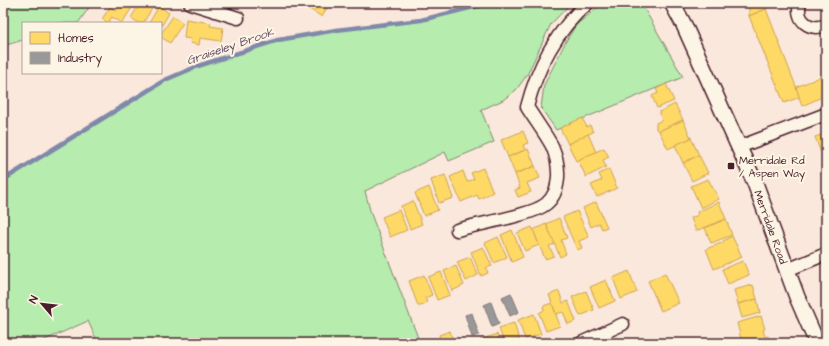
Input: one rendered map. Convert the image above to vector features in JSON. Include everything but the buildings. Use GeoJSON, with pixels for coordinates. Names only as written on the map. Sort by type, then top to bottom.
{"type":"FeatureCollection","features":[{"type":"Feature","properties":{"kind":"street"},"geometry":{"type":"LineString","coordinates":[[190,3],[238,18]]}},
{"type":"Feature","properties":{"kind":"street"},"geometry":{"type":"LineString","coordinates":[[457,230],[530,212],[546,204],[553,195],[557,187],[559,174],[557,160],[552,147],[527,107],[532,89],[555,42],[573,15],[588,3]]}},
{"type":"Feature","properties":{"kind":"street","name":"Merridale Road"},"geometry":{"type":"LineString","coordinates":[[672,3],[684,25],[755,183],[787,270],[817,343]]}},
{"type":"Feature","properties":{"kind":"street"},"geometry":{"type":"LineString","coordinates":[[800,3],[798,11],[803,22],[814,28],[826,25]]}},
{"type":"Feature","properties":{"kind":"street"},"geometry":{"type":"LineString","coordinates":[[739,147],[826,114]]}},
{"type":"Feature","properties":{"kind":"street"},"geometry":{"type":"LineString","coordinates":[[787,270],[826,254]]}},
{"type":"Feature","properties":{"kind":"street"},"geometry":{"type":"LineString","coordinates":[[583,343],[624,324]]}},
{"type":"Feature","properties":{"kind":"green space"},"geometry":{"type":"Polygon","coordinates":[[[3,3],[92,3],[79,22],[22,22],[22,40],[3,46],[3,3]]]}},
{"type":"Feature","properties":{"kind":"green space"},"geometry":{"type":"Polygon","coordinates":[[[490,3],[571,3],[551,24],[527,75],[516,90],[503,100],[481,110],[494,142],[449,161],[445,152],[365,191],[371,214],[420,343],[98,343],[88,321],[38,343],[3,343],[3,180],[165,80],[198,66],[278,40],[336,30],[421,20],[490,3]]]}},
{"type":"Feature","properties":{"kind":"green space"},"geometry":{"type":"Polygon","coordinates":[[[603,3],[641,3],[683,77],[556,130],[541,108],[544,85],[566,41],[576,25],[603,3]]]}},
{"type":"Feature","properties":{"kind":"waterway","name":"Graiseley Brook"},"geometry":{"type":"LineString","coordinates":[[3,180],[165,80],[198,66],[278,40],[336,30],[421,20],[490,3]]}},
{"type":"Feature","properties":{"kind":"place","name":"Merridale Rd / Aspen Way"},"geometry":{"type":"Point","coordinates":[731,166]}}]}
